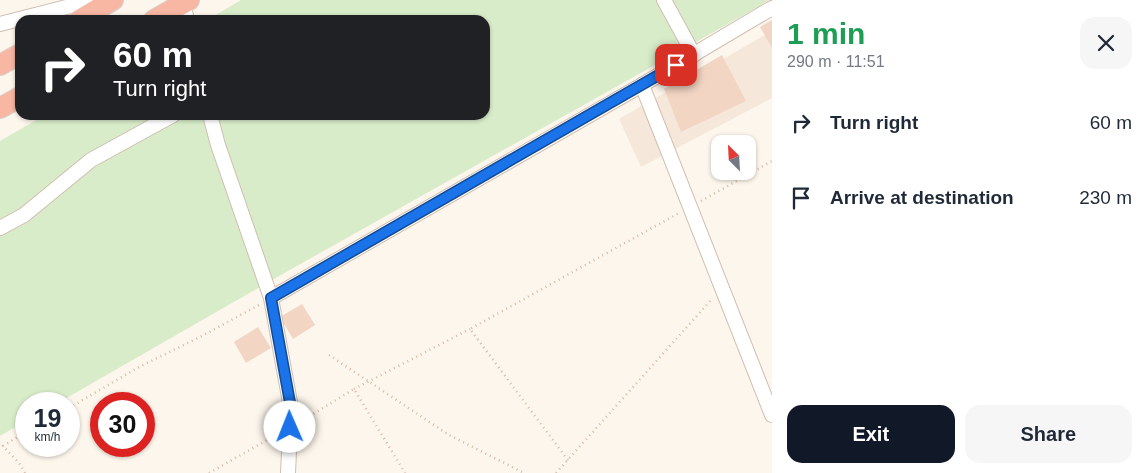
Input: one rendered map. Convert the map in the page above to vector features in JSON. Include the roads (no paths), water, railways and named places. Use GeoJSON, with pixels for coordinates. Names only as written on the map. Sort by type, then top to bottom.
{"type":"FeatureCollection","features":[{"type":"Feature","properties":{"kind":"highway"},"geometry":{"type":"LineString","coordinates":[[88,15],[113,0]]}},
{"type":"Feature","properties":{"kind":"highway"},"geometry":{"type":"LineString","coordinates":[[167,15],[186,8]]}},
{"type":"Feature","properties":{"kind":"highway"},"geometry":{"type":"LineString","coordinates":[[0,65],[15,57]]}},
{"type":"Feature","properties":{"kind":"highway"},"geometry":{"type":"LineString","coordinates":[[0,108],[15,100]]}},
{"type":"Feature","properties":{"kind":"street"},"geometry":{"type":"LineString","coordinates":[[35,15],[94,0]]}},
{"type":"Feature","properties":{"kind":"street"},"geometry":{"type":"LineString","coordinates":[[664,0],[694,55]]}},
{"type":"Feature","properties":{"kind":"street"},"geometry":{"type":"LineString","coordinates":[[271,298],[694,55],[772,8]]}},
{"type":"Feature","properties":{"kind":"street"},"geometry":{"type":"LineString","coordinates":[[0,24],[15,20]]}},
{"type":"Feature","properties":{"kind":"street"},"geometry":{"type":"LineString","coordinates":[[642,85],[772,415]]}},
{"type":"Feature","properties":{"kind":"street"},"geometry":{"type":"LineString","coordinates":[[0,228],[24,215],[91,160],[164,120]]}},
{"type":"Feature","properties":{"kind":"street"},"geometry":{"type":"LineString","coordinates":[[211,120],[218,145],[271,298],[291,408],[288,473]]}}]}
